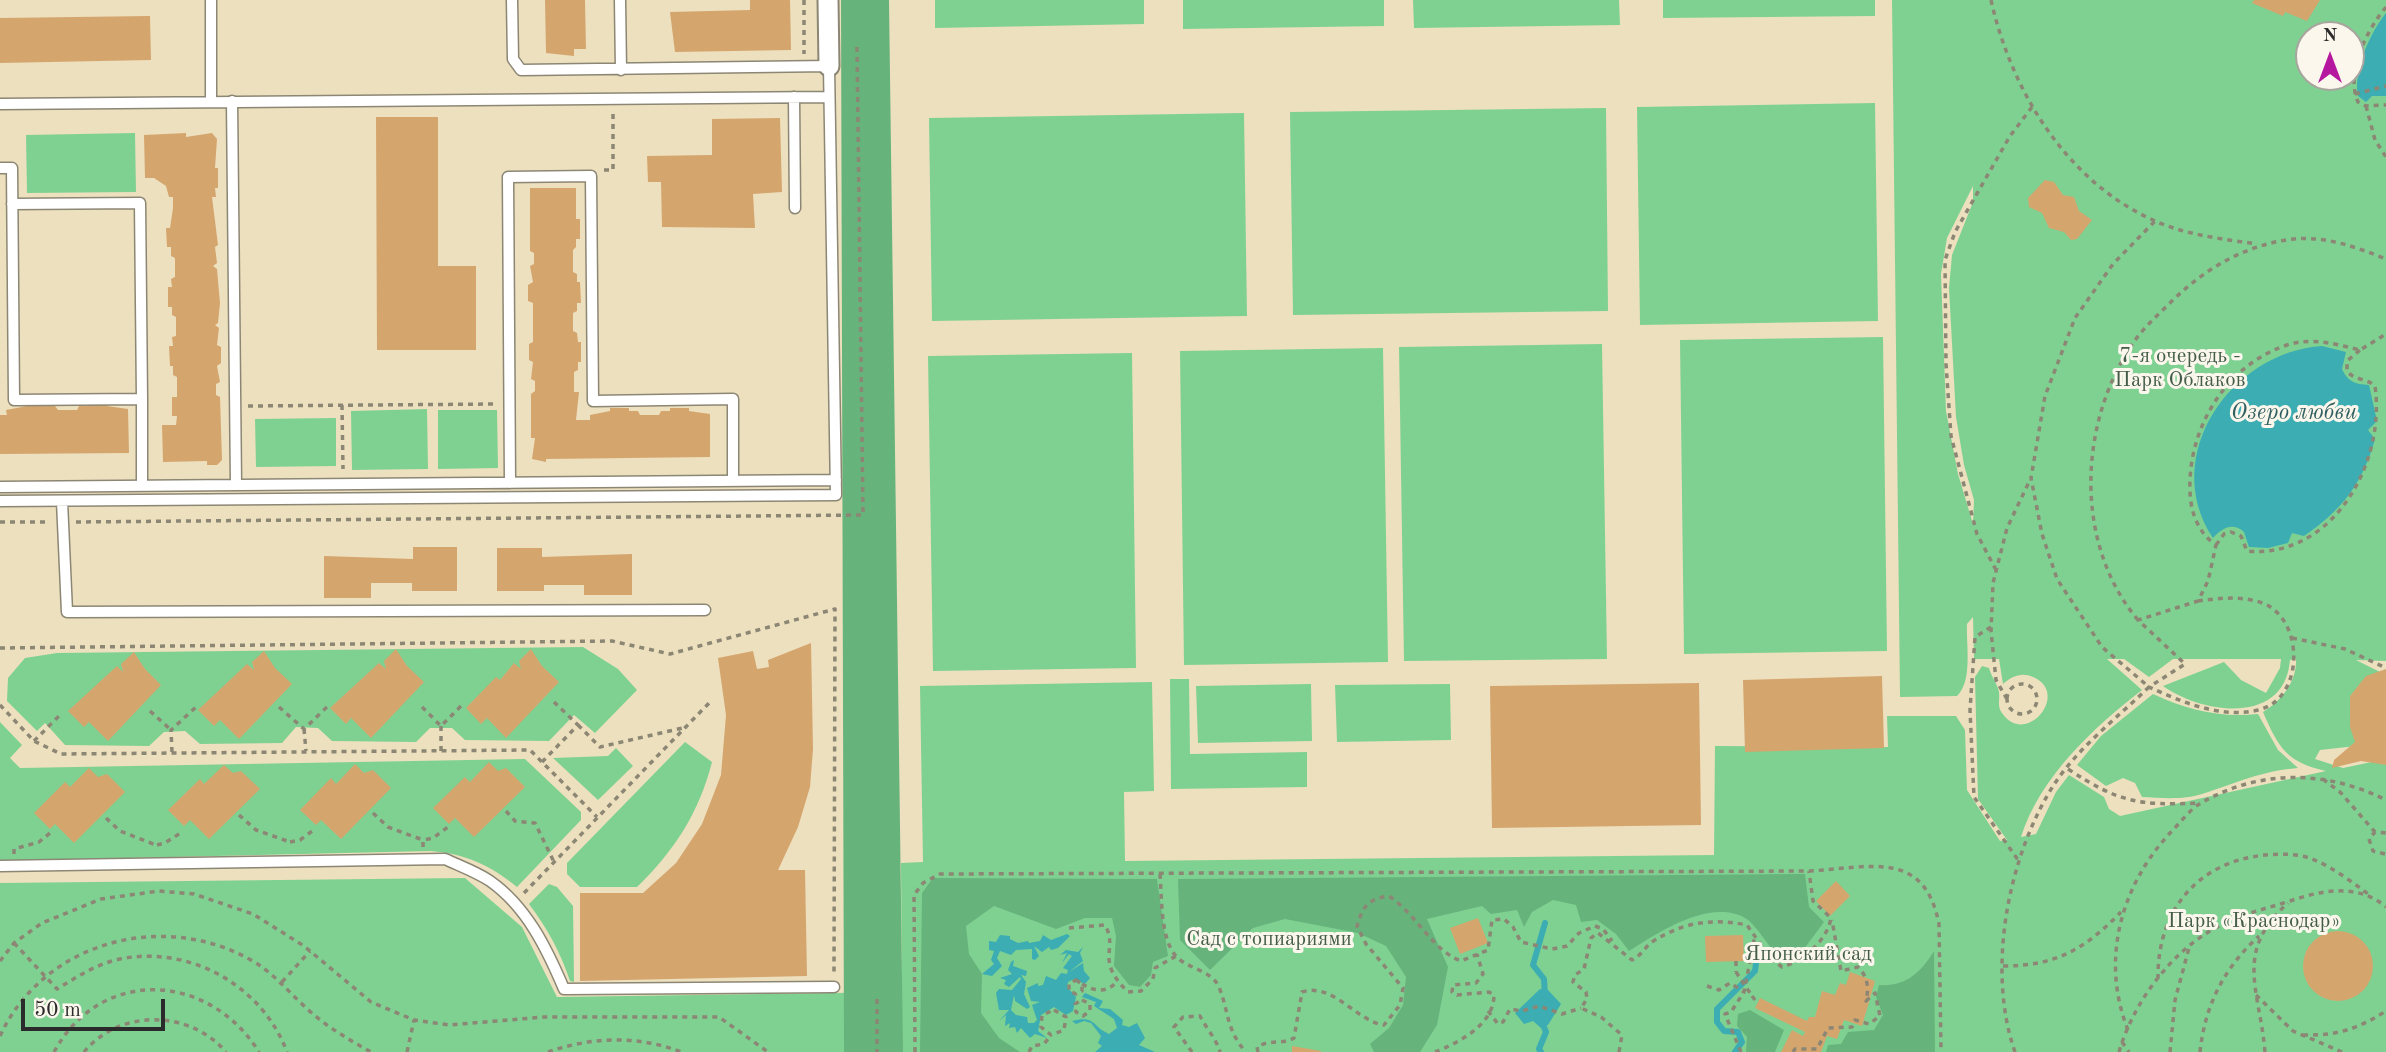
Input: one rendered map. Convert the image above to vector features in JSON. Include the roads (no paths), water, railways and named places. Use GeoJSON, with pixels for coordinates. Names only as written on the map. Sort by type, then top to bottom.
{"type":"FeatureCollection","features":[{"type":"Feature","properties":{"kind":"street"},"geometry":{"type":"LineString","coordinates":[[828,0],[829,66]]}},
{"type":"Feature","properties":{"kind":"lane"},"geometry":{"type":"LineString","coordinates":[[211,0],[211,102]]}},
{"type":"Feature","properties":{"kind":"lane"},"geometry":{"type":"LineString","coordinates":[[0,501],[836,495],[829,66],[521,70],[513,59],[512,0]]}},
{"type":"Feature","properties":{"kind":"lane"},"geometry":{"type":"LineString","coordinates":[[620,0],[621,69]]}},
{"type":"Feature","properties":{"kind":"lane"},"geometry":{"type":"LineString","coordinates":[[794,97],[795,208]]}},
{"type":"Feature","properties":{"kind":"lane"},"geometry":{"type":"LineString","coordinates":[[0,103],[829,97]]}},
{"type":"Feature","properties":{"kind":"lane"},"geometry":{"type":"LineString","coordinates":[[232,101],[236,485]]}},
{"type":"Feature","properties":{"kind":"lane"},"geometry":{"type":"LineString","coordinates":[[0,168],[12,168],[14,400],[142,399]]}},
{"type":"Feature","properties":{"kind":"lane"},"geometry":{"type":"LineString","coordinates":[[510,483],[508,177],[591,176],[593,401],[733,399],[733,481]]}},
{"type":"Feature","properties":{"kind":"lane"},"geometry":{"type":"LineString","coordinates":[[12,204],[140,203],[142,486]]}},
{"type":"Feature","properties":{"kind":"lane"},"geometry":{"type":"LineString","coordinates":[[0,487],[836,480]]}},
{"type":"Feature","properties":{"kind":"lane"},"geometry":{"type":"LineString","coordinates":[[62,500],[67,612],[705,610]]}},
{"type":"Feature","properties":{"kind":"lane"},"geometry":{"type":"LineString","coordinates":[[0,866],[445,859],[478,875],[516,902],[547,949],[564,989],[834,987]]}},
{"type":"Feature","properties":{"kind":"water"},"geometry":{"type":"Polygon","coordinates":[[[2386,13],[2386,96],[2372,96],[2366,102],[2358,96],[2358,91],[2365,91],[2365,51],[2386,13]]]}},
{"type":"Feature","properties":{"kind":"water","name":"Озеро любви"},"geometry":{"type":"Polygon","coordinates":[[[2322,346],[2346,352],[2342,369],[2344,373],[2353,382],[2369,385],[2377,421],[2368,430],[2375,439],[2357,482],[2340,506],[2329,516],[2304,536],[2292,533],[2288,543],[2268,548],[2249,547],[2244,532],[2236,527],[2224,529],[2213,538],[2198,506],[2194,474],[2200,443],[2213,414],[2233,388],[2259,367],[2289,353],[2322,346]]]}},
{"type":"Feature","properties":{"kind":"water"},"geometry":{"type":"Polygon","coordinates":[[[1067,934],[1070,936],[1058,948],[1051,950],[1049,947],[1042,952],[1034,946],[1039,956],[1035,960],[1032,959],[1032,949],[1016,950],[1011,955],[1000,951],[997,958],[1002,966],[992,976],[982,974],[994,964],[991,960],[994,951],[989,950],[989,941],[996,942],[1000,935],[1010,936],[1010,939],[1018,943],[1029,943],[1040,941],[1043,935],[1051,940],[1067,934]]]}},
{"type":"Feature","properties":{"kind":"water"},"geometry":{"type":"Polygon","coordinates":[[[1083,947],[1080,953],[1083,961],[1069,972],[1083,963],[1084,971],[1090,978],[1085,984],[1074,979],[1068,982],[1067,987],[1076,997],[1073,1011],[1066,1015],[1054,1007],[1041,1015],[1038,1031],[1047,1038],[1035,1034],[1030,1038],[1021,1028],[1017,1033],[1015,1027],[1009,1028],[1010,1023],[1005,1026],[1006,1015],[999,1021],[1009,1010],[999,1010],[996,993],[999,989],[1012,990],[1021,979],[1020,977],[1009,987],[1004,984],[1006,980],[1000,978],[1012,974],[1008,970],[1011,962],[1014,960],[1013,966],[1027,971],[1026,976],[1021,975],[1026,982],[1024,994],[1030,1007],[1027,1009],[1015,1001],[1014,995],[1011,1010],[1016,1015],[1027,1017],[1028,1023],[1034,1023],[1037,1020],[1032,1005],[1040,1002],[1031,1001],[1027,988],[1038,983],[1038,986],[1043,985],[1046,976],[1056,980],[1061,973],[1067,974],[1068,970],[1063,968],[1072,956],[1069,954],[1062,963],[1067,953],[1060,955],[1066,950],[1078,952],[1083,947]]]}},
{"type":"Feature","properties":{"kind":"water"},"geometry":{"type":"Polygon","coordinates":[[[1540,989],[1548,990],[1561,1004],[1548,1025],[1541,1028],[1533,1021],[1524,1024],[1515,1013],[1540,989]]]}},
{"type":"Feature","properties":{"kind":"water"},"geometry":{"type":"Polygon","coordinates":[[[1085,993],[1103,1001],[1099,1008],[1110,1009],[1123,1020],[1122,1025],[1129,1027],[1137,1023],[1145,1038],[1139,1045],[1155,1052],[1095,1052],[1102,1046],[1098,1043],[1101,1036],[1091,1023],[1084,1021],[1076,1024],[1072,1021],[1086,1020],[1090,1021],[1109,1034],[1117,1028],[1114,1019],[1094,1006],[1096,1002],[1082,997],[1085,993]]]}},
{"type":"Feature","properties":{"kind":"waterway"},"geometry":{"type":"LineString","coordinates":[[1545,923],[1533,965],[1544,979],[1545,996]]}},
{"type":"Feature","properties":{"kind":"waterway"},"geometry":{"type":"LineString","coordinates":[[1735,1052],[1742,1042],[1738,1032],[1724,1031],[1717,1022],[1717,1009],[1755,971],[1758,947]]}},
{"type":"Feature","properties":{"kind":"waterway"},"geometry":{"type":"LineString","coordinates":[[1541,1020],[1546,1032],[1539,1049],[1541,1052]]}},
{"type":"Feature","properties":{"kind":"park label","name":"7-я очередь - Парк Облаков"},"geometry":{"type":"Point","coordinates":[2180,368]}},
{"type":"Feature","properties":{"kind":"park label","name":"Парк «Краснодар»"},"geometry":{"type":"Point","coordinates":[2254,921]}},
{"type":"Feature","properties":{"kind":"park label","name":"Сад с топиариями"},"geometry":{"type":"Point","coordinates":[1269,939]}},
{"type":"Feature","properties":{"kind":"park label","name":"Японский сад"},"geometry":{"type":"Point","coordinates":[1808,954]}}]}
